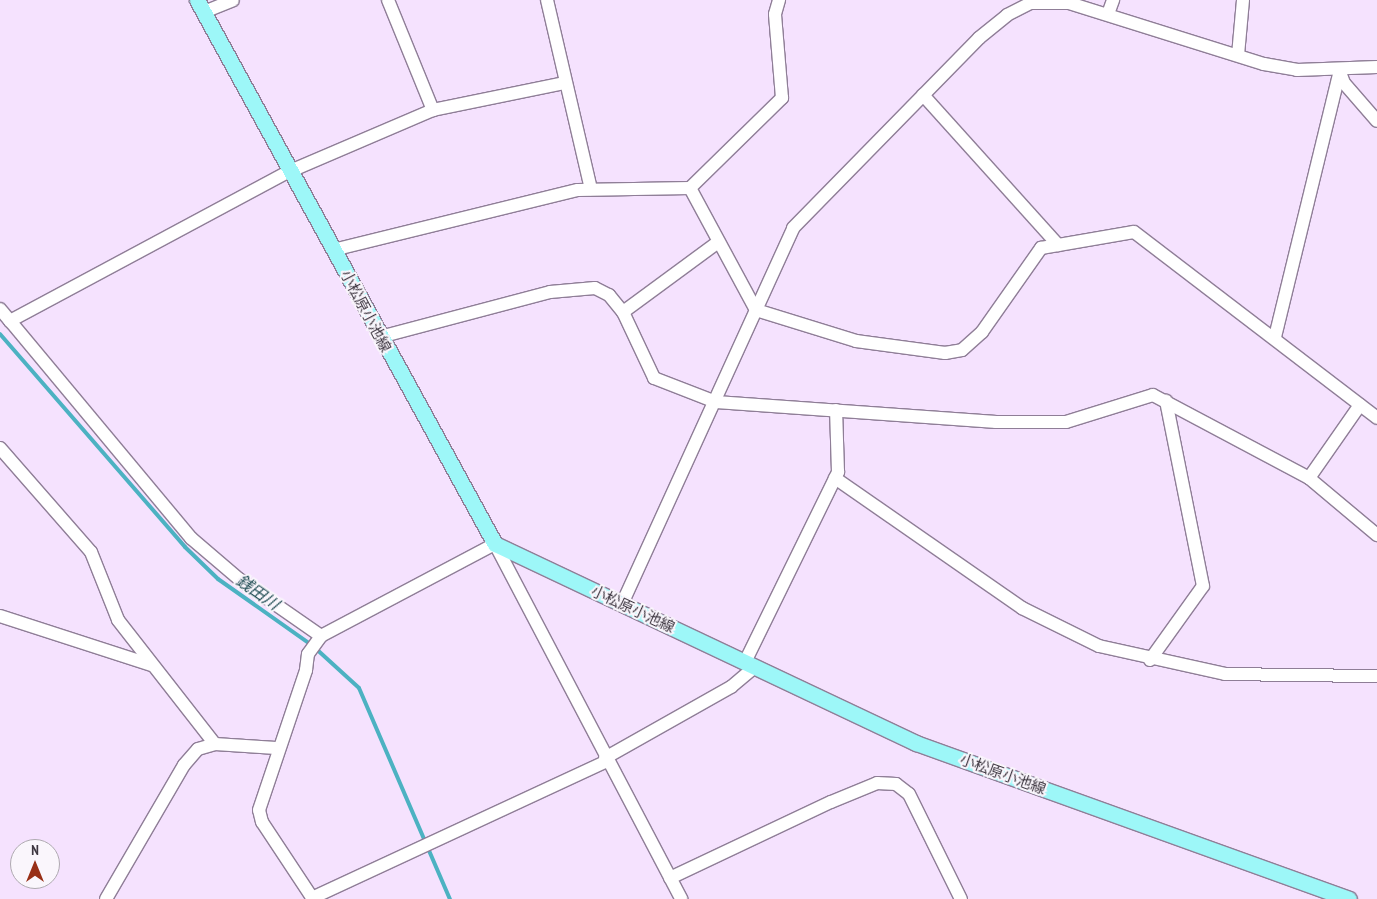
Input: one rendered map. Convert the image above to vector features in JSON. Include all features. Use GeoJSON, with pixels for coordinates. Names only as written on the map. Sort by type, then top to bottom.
{"type":"FeatureCollection","features":[{"type":"Feature","properties":{"kind":"main road","name":"小松原小池線"},"geometry":{"type":"LineString","coordinates":[[201,6],[288,172],[495,544],[916,743],[1349,899]]}},
{"type":"Feature","properties":{"kind":"street"},"geometry":{"type":"LineString","coordinates":[[201,6],[233,0]]}},
{"type":"Feature","properties":{"kind":"street"},"geometry":{"type":"LineString","coordinates":[[388,0],[433,110]]}},
{"type":"Feature","properties":{"kind":"street"},"geometry":{"type":"LineString","coordinates":[[547,0],[591,189]]}},
{"type":"Feature","properties":{"kind":"street"},"geometry":{"type":"LineString","coordinates":[[333,250],[591,189],[690,188],[782,98],[775,14],[779,0]]}},
{"type":"Feature","properties":{"kind":"street"},"geometry":{"type":"LineString","coordinates":[[1108,14],[1113,0]]}},
{"type":"Feature","properties":{"kind":"street"},"geometry":{"type":"LineString","coordinates":[[1238,54],[1243,0]]}},
{"type":"Feature","properties":{"kind":"street"},"geometry":{"type":"LineString","coordinates":[[622,604],[716,402],[756,310],[804,213],[979,38],[1031,3],[1069,3],[1297,70],[1340,70],[1377,67]]}},
{"type":"Feature","properties":{"kind":"street"},"geometry":{"type":"LineString","coordinates":[[1340,70],[1344,83],[1377,121]]}},
{"type":"Feature","properties":{"kind":"street"},"geometry":{"type":"LineString","coordinates":[[1275,337],[1340,70]]}},
{"type":"Feature","properties":{"kind":"street"},"geometry":{"type":"LineString","coordinates":[[10,321],[288,172],[433,110],[565,83]]}},
{"type":"Feature","properties":{"kind":"street"},"geometry":{"type":"LineString","coordinates":[[922,94],[1058,245]]}},
{"type":"Feature","properties":{"kind":"street"},"geometry":{"type":"LineString","coordinates":[[690,188],[717,244],[756,310],[856,341],[945,353],[962,350],[982,332],[1040,248],[1134,232],[1275,337],[1377,418]]}},
{"type":"Feature","properties":{"kind":"street"},"geometry":{"type":"LineString","coordinates":[[623,312],[717,244]]}},
{"type":"Feature","properties":{"kind":"street"},"geometry":{"type":"LineString","coordinates":[[380,337],[568,288],[595,288],[609,295],[623,312],[654,378],[716,402],[996,422],[1066,422],[1144,396],[1166,401],[1308,478],[1377,535]]}},
{"type":"Feature","properties":{"kind":"street"},"geometry":{"type":"LineString","coordinates":[[0,309],[191,538],[239,579],[320,636]]}},
{"type":"Feature","properties":{"kind":"street"},"geometry":{"type":"LineString","coordinates":[[1150,660],[1203,586],[1166,401]]}},
{"type":"Feature","properties":{"kind":"street"},"geometry":{"type":"LineString","coordinates":[[1308,478],[1360,405]]}},
{"type":"Feature","properties":{"kind":"street"},"geometry":{"type":"LineString","coordinates":[[681,899],[606,759],[495,544],[320,636],[308,654],[306,670],[276,748],[259,810],[262,822],[312,898],[606,759],[730,687],[750,665],[835,478],[836,410]]}},
{"type":"Feature","properties":{"kind":"street"},"geometry":{"type":"LineString","coordinates":[[0,448],[91,552],[118,620],[215,744]]}},
{"type":"Feature","properties":{"kind":"street"},"geometry":{"type":"LineString","coordinates":[[835,478],[1022,608],[1088,642],[1150,660],[1225,674],[1377,676]]}},
{"type":"Feature","properties":{"kind":"street"},"geometry":{"type":"LineString","coordinates":[[0,616],[152,665]]}},
{"type":"Feature","properties":{"kind":"street"},"geometry":{"type":"LineString","coordinates":[[106,899],[190,757],[215,744],[276,748]]}},
{"type":"Feature","properties":{"kind":"street"},"geometry":{"type":"LineString","coordinates":[[670,878],[831,802],[877,783],[896,784],[909,794],[961,899]]}},
{"type":"Feature","properties":{"kind":"waterway","name":"銭田川"},"geometry":{"type":"LineString","coordinates":[[0,334],[185,547],[218,579],[313,646],[359,688],[450,899]]}}]}
